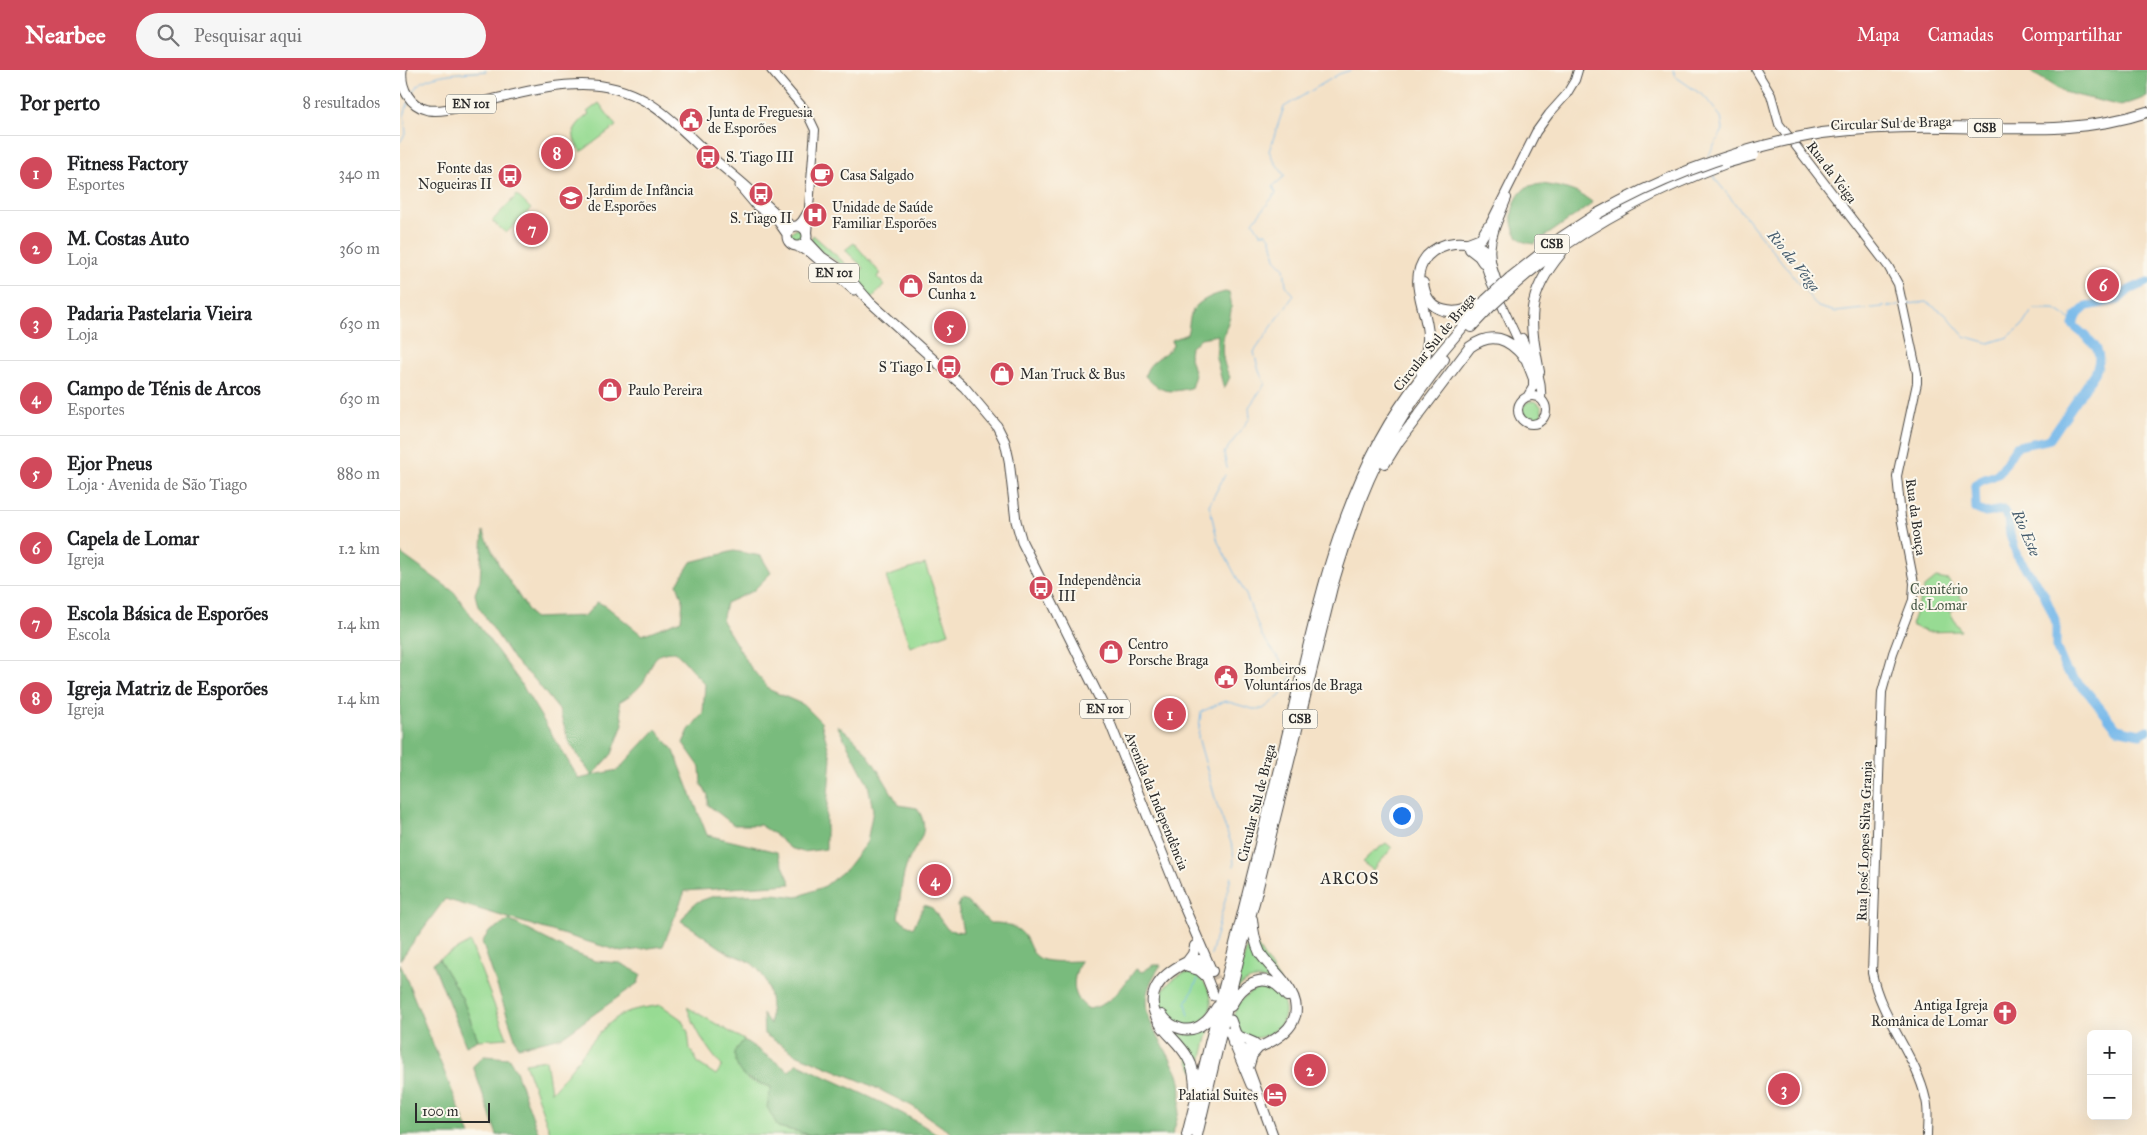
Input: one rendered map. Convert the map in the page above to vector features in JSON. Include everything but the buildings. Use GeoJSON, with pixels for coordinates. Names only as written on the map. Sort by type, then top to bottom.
{"type":"FeatureCollection","features":[{"type":"Feature","properties":{"kind":"highway","name":"Circular Sul de Braga"},"geometry":{"type":"LineString","coordinates":[[1187,1135],[1217,1000],[1251,897],[1319,606],[1343,536],[1354,495],[1374,451],[1419,378],[1488,304],[1547,247],[1651,186],[1701,164],[1759,146],[1883,127],[2061,128],[2102,124],[2147,112]]}},
{"type":"Feature","properties":{"kind":"highway","name":"Circular Sul de Braga"},"geometry":{"type":"LineString","coordinates":[[1822,136],[1887,134],[2061,135],[2102,130],[2147,119]]}},
{"type":"Feature","properties":{"kind":"highway","name":"Circular Sul de Braga"},"geometry":{"type":"LineString","coordinates":[[1512,281],[1568,244],[1599,218]]}},
{"type":"Feature","properties":{"kind":"highway"},"geometry":{"type":"LineString","coordinates":[[1419,378],[1427,352],[1428,334],[1418,286],[1419,272],[1425,258],[1435,249],[1449,244],[1468,246],[1481,238],[1488,227]]}},
{"type":"Feature","properties":{"kind":"highway"},"geometry":{"type":"LineString","coordinates":[[1486,252],[1476,244],[1445,250],[1428,263],[1424,275],[1426,293],[1437,307],[1454,313],[1488,304]]}},
{"type":"Feature","properties":{"kind":"highway"},"geometry":{"type":"LineString","coordinates":[[1539,372],[1532,334],[1534,301],[1545,273],[1568,244]]}},
{"type":"Feature","properties":{"kind":"highway","name":"Circular Sul de Braga"},"geometry":{"type":"LineString","coordinates":[[1343,536],[1401,420],[1436,368],[1488,304]]}},
{"type":"Feature","properties":{"kind":"highway"},"geometry":{"type":"LineString","coordinates":[[1343,536],[1353,531],[1368,494],[1390,455],[1466,352],[1481,340],[1493,338],[1511,344],[1524,357]]}},
{"type":"Feature","properties":{"kind":"highway","name":"Circular Sul de Braga"},"geometry":{"type":"LineString","coordinates":[[1197,1135],[1229,1018],[1238,961],[1252,912],[1251,897]]}},
{"type":"Feature","properties":{"kind":"highway"},"geometry":{"type":"LineString","coordinates":[[1249,1065],[1256,1046],[1285,1034],[1294,1019],[1296,1008],[1291,992],[1257,947],[1252,912]]}},
{"type":"Feature","properties":{"kind":"highway"},"geometry":{"type":"LineString","coordinates":[[1195,946],[1192,957],[1187,964],[1167,979],[1160,989],[1158,1003],[1164,1019],[1176,1028],[1192,1029],[1206,1022],[1217,1000]]}},
{"type":"Feature","properties":{"kind":"highway"},"geometry":{"type":"LineString","coordinates":[[1196,1101],[1192,1066],[1180,1047],[1160,1023],[1153,1006],[1153,994],[1161,978],[1203,956],[1209,974]]}},
{"type":"Feature","properties":{"kind":"highway"},"geometry":{"type":"LineString","coordinates":[[1187,964],[1209,974]]}},
{"type":"Feature","properties":{"kind":"highway"},"geometry":{"type":"LineString","coordinates":[[1229,1018],[1236,996],[1251,983],[1267,981],[1280,988],[1288,999],[1290,1009],[1288,1019],[1279,1032],[1250,1051],[1241,1054],[1233,1037]]}},
{"type":"Feature","properties":{"kind":"highway"},"geometry":{"type":"LineString","coordinates":[[1233,1037],[1256,1046]]}},
{"type":"Feature","properties":{"kind":"main road","name":"EN 101"},"geometry":{"type":"LineString","coordinates":[[402,70],[401,79],[406,95],[415,104],[427,110],[452,108],[565,86],[594,85],[614,88],[649,102],[663,111],[734,178],[750,198],[778,221],[787,234],[789,242],[810,252],[870,302]]}},
{"type":"Feature","properties":{"kind":"main road"},"geometry":{"type":"LineString","coordinates":[[771,70],[806,111],[816,130],[808,209],[805,218],[787,234]]}},
{"type":"Feature","properties":{"kind":"main road"},"geometry":{"type":"LineString","coordinates":[[1527,397],[1534,396],[1541,400],[1546,407],[1545,415],[1540,422],[1530,425],[1522,421],[1517,411],[1519,403],[1527,397],[1533,387],[1533,379],[1486,252],[1488,227],[1536,132],[1548,114],[1566,94],[1575,80],[1578,70]]}},
{"type":"Feature","properties":{"kind":"main road","name":"Rua da Veiga"},"geometry":{"type":"LineString","coordinates":[[1756,70],[1771,95],[1779,124],[1888,266],[1898,284]]}},
{"type":"Feature","properties":{"kind":"main road"},"geometry":{"type":"LineString","coordinates":[[1523,158],[1486,252],[1497,282],[1539,372],[1541,400]]}},
{"type":"Feature","properties":{"kind":"main road","name":"EN 101"},"geometry":{"type":"LineString","coordinates":[[734,178],[750,189],[784,221],[803,228],[806,236],[822,257],[844,272],[870,302]]}},
{"type":"Feature","properties":{"kind":"main road"},"geometry":{"type":"LineString","coordinates":[[806,236],[810,215],[808,209]]}},
{"type":"Feature","properties":{"kind":"main road","name":"EN 101"},"geometry":{"type":"LineString","coordinates":[[798,246],[806,236]]}},
{"type":"Feature","properties":{"kind":"main road","name":"Rua da Bouça"},"geometry":{"type":"LineString","coordinates":[[1890,663],[1913,600],[1914,583],[1897,476],[1917,383],[1898,284]]}},
{"type":"Feature","properties":{"kind":"main road","name":"Avenida da Independência"},"geometry":{"type":"LineString","coordinates":[[870,302],[965,388],[997,426],[1009,460],[1016,521],[1022,542],[1102,703],[1203,956]]}},
{"type":"Feature","properties":{"kind":"main road","name":"Rua José Lopes Silva Granja"},"geometry":{"type":"LineString","coordinates":[[1890,663],[1882,692],[1881,708],[1872,973],[1876,990],[1887,1018],[1921,1083],[1927,1112],[1927,1135]]}},
{"type":"Feature","properties":{"kind":"main road","name":"Avenida da Independência"},"geometry":{"type":"LineString","coordinates":[[1182,902],[1195,946],[1203,956]]}},
{"type":"Feature","properties":{"kind":"main road"},"geometry":{"type":"LineString","coordinates":[[1209,974],[1217,1000]]}},
{"type":"Feature","properties":{"kind":"main road"},"geometry":{"type":"LineString","coordinates":[[1229,1018],[1233,1037]]}},
{"type":"Feature","properties":{"kind":"main road"},"geometry":{"type":"LineString","coordinates":[[1241,1054],[1249,1065],[1261,1103]]}},
{"type":"Feature","properties":{"kind":"main road"},"geometry":{"type":"LineString","coordinates":[[1241,1054],[1274,1135]]}},
{"type":"Feature","properties":{"kind":"green space"},"geometry":{"type":"Polygon","coordinates":[[[2028,70],[2147,70],[2147,97],[2121,106],[2063,92],[2028,70]]]}},
{"type":"Feature","properties":{"kind":"green space"},"geometry":{"type":"Polygon","coordinates":[[[599,103],[616,126],[581,152],[575,141],[574,131],[579,123],[589,114],[587,112],[599,103]]]}},
{"type":"Feature","properties":{"kind":"green space"},"geometry":{"type":"Polygon","coordinates":[[[1542,184],[1568,190],[1592,202],[1534,244],[1527,243],[1519,238],[1515,232],[1512,211],[1522,191],[1529,186],[1542,184]]]}},
{"type":"Feature","properties":{"kind":"green space"},"geometry":{"type":"Polygon","coordinates":[[[517,195],[531,209],[506,233],[492,221],[517,195]]]}},
{"type":"Feature","properties":{"kind":"green space"},"geometry":{"type":"Polygon","coordinates":[[[797,229],[802,231],[804,236],[802,241],[797,243],[792,241],[790,236],[792,231],[797,229]]]}},
{"type":"Feature","properties":{"kind":"green space"},"geometry":{"type":"Polygon","coordinates":[[[813,235],[857,274],[864,268],[845,250],[854,243],[880,273],[877,277],[884,285],[872,298],[840,264],[815,246],[811,239],[813,235]]]}},
{"type":"Feature","properties":{"kind":"green space"},"geometry":{"type":"Polygon","coordinates":[[[1225,292],[1229,293],[1231,308],[1222,349],[1225,366],[1230,377],[1224,389],[1216,358],[1218,335],[1201,338],[1190,348],[1189,354],[1195,375],[1191,388],[1171,391],[1156,386],[1145,376],[1149,367],[1173,346],[1172,340],[1187,334],[1193,309],[1210,297],[1225,292]]]}},
{"type":"Feature","properties":{"kind":"green space"},"geometry":{"type":"Polygon","coordinates":[[[1532,401],[1539,404],[1542,411],[1539,418],[1532,421],[1525,418],[1522,411],[1525,404],[1532,401]]]}},
{"type":"Feature","properties":{"kind":"green space"},"geometry":{"type":"Polygon","coordinates":[[[483,531],[499,565],[533,618],[585,616],[597,602],[606,606],[642,635],[681,620],[683,601],[677,584],[691,562],[734,551],[761,556],[771,573],[753,591],[726,603],[722,621],[751,668],[770,690],[804,705],[821,722],[831,758],[826,819],[826,849],[803,852],[790,848],[773,833],[760,825],[734,825],[708,805],[708,795],[701,784],[700,767],[683,743],[689,730],[703,713],[705,684],[675,652],[657,656],[642,684],[633,693],[619,702],[623,724],[612,754],[593,775],[618,770],[656,729],[674,751],[707,835],[777,852],[791,884],[685,891],[663,946],[622,952],[445,899],[400,960],[400,553],[454,592],[520,682],[579,779],[592,776],[569,742],[559,710],[535,680],[514,660],[478,606],[475,594],[480,580],[483,531]]]}},
{"type":"Feature","properties":{"kind":"green space"},"geometry":{"type":"Polygon","coordinates":[[[925,564],[949,633],[910,647],[886,577],[925,564]]]}},
{"type":"Feature","properties":{"kind":"green space","name":"Cemitério de Lomar"},"geometry":{"type":"Polygon","coordinates":[[[1936,578],[1948,580],[1966,605],[1949,611],[1961,631],[1927,632],[1911,625],[1924,588],[1936,578]]]}},
{"type":"Feature","properties":{"kind":"green space"},"geometry":{"type":"Polygon","coordinates":[[[837,725],[847,732],[864,751],[899,805],[917,808],[922,817],[923,832],[906,867],[898,918],[913,928],[924,905],[932,908],[948,930],[963,932],[958,906],[961,900],[968,902],[990,923],[1012,926],[1021,932],[1031,949],[1041,959],[1081,961],[1075,975],[1074,988],[1083,1005],[1089,1009],[1097,1007],[1116,994],[1136,969],[1142,972],[1153,965],[1161,965],[1152,979],[1146,1003],[1151,1024],[1178,1073],[1181,1088],[1178,1115],[1172,1135],[954,1135],[912,1106],[866,1083],[798,1055],[764,1034],[763,1014],[770,1024],[771,1007],[768,989],[761,973],[748,961],[727,952],[681,921],[697,902],[714,896],[774,894],[797,897],[825,886],[846,869],[867,842],[873,810],[868,784],[837,725]]]}},
{"type":"Feature","properties":{"kind":"green space"},"geometry":{"type":"Polygon","coordinates":[[[1386,843],[1392,848],[1373,870],[1362,862],[1375,850],[1377,851],[1386,843]]]}},
{"type":"Feature","properties":{"kind":"green space"},"geometry":{"type":"Polygon","coordinates":[[[509,920],[569,951],[595,961],[620,963],[641,974],[638,983],[562,1037],[518,1047],[482,942],[489,932],[509,920]]]}},
{"type":"Feature","properties":{"kind":"green space"},"geometry":{"type":"Polygon","coordinates":[[[1250,935],[1281,983],[1256,979],[1246,982],[1235,991],[1250,935]]]}},
{"type":"Feature","properties":{"kind":"green space"},"geometry":{"type":"Polygon","coordinates":[[[470,942],[507,1038],[478,1040],[462,998],[439,959],[470,942]]]}},
{"type":"Feature","properties":{"kind":"green space"},"geometry":{"type":"Polygon","coordinates":[[[439,959],[462,998],[478,1040],[466,1046],[433,963],[439,959]]]}},
{"type":"Feature","properties":{"kind":"green space"},"geometry":{"type":"Polygon","coordinates":[[[400,963],[470,1135],[400,1135],[400,963]]]}},
{"type":"Feature","properties":{"kind":"green space"},"geometry":{"type":"Polygon","coordinates":[[[1184,973],[1193,974],[1200,979],[1210,993],[1210,1010],[1206,1018],[1194,1026],[1178,1026],[1164,1014],[1161,1005],[1160,999],[1164,988],[1184,973]]]}},
{"type":"Feature","properties":{"kind":"green space"},"geometry":{"type":"Polygon","coordinates":[[[1261,988],[1277,992],[1285,1007],[1283,1021],[1265,1036],[1251,1038],[1241,1035],[1233,1018],[1237,1007],[1246,995],[1261,988]]]}},
{"type":"Feature","properties":{"kind":"green space"},"geometry":{"type":"Polygon","coordinates":[[[661,1005],[681,1019],[688,1032],[690,1049],[699,1064],[716,1075],[722,1066],[702,1038],[687,1007],[744,1040],[734,1053],[748,1080],[771,1087],[778,1127],[811,1135],[551,1135],[525,1063],[546,1060],[551,1092],[598,1035],[619,1016],[641,1008],[661,1005]]]}},
{"type":"Feature","properties":{"kind":"green space"},"geometry":{"type":"Polygon","coordinates":[[[1210,1026],[1197,1077],[1171,1029],[1191,1034],[1201,1032],[1210,1026]]]}},
{"type":"Feature","properties":{"kind":"green space"},"geometry":{"type":"Polygon","coordinates":[[[744,1040],[789,1071],[797,1063],[887,1105],[938,1135],[811,1135],[778,1127],[767,1107],[771,1087],[750,1080],[738,1068],[734,1052],[744,1040]]]}},
{"type":"Feature","properties":{"kind":"green space"},"geometry":{"type":"Polygon","coordinates":[[[484,1056],[509,1058],[516,1071],[539,1135],[497,1135],[473,1066],[484,1056]]]}},
{"type":"Feature","properties":{"kind":"waterway"},"geometry":{"type":"LineString","coordinates":[[1227,468],[1224,453],[1250,418],[1249,407],[1265,384],[1254,352],[1294,295],[1286,285],[1284,268],[1275,259],[1271,239],[1266,233],[1260,233],[1253,222],[1276,193],[1273,186],[1285,176],[1269,151],[1284,107],[1339,74],[1351,70]]}},
{"type":"Feature","properties":{"kind":"waterway","name":"Rio da Veiga"},"geometry":{"type":"LineString","coordinates":[[1673,70],[1676,77],[1705,97],[1721,117],[1723,130],[1707,158]]}},
{"type":"Feature","properties":{"kind":"waterway"},"geometry":{"type":"LineString","coordinates":[[411,95],[416,87],[433,77],[486,71]]}},
{"type":"Feature","properties":{"kind":"waterway"},"geometry":{"type":"LineString","coordinates":[[400,142],[406,133],[404,116],[408,103]]}},
{"type":"Feature","properties":{"kind":"waterway","name":"Rio da Veiga"},"geometry":{"type":"LineString","coordinates":[[1713,173],[1716,180],[1818,307],[1836,312],[1900,305]]}},
{"type":"Feature","properties":{"kind":"waterway","name":"Rio Este"},"geometry":{"type":"LineString","coordinates":[[2147,282],[2129,290],[2118,300],[2087,306],[2076,316],[2073,325],[2090,340],[2098,351],[2099,357],[2095,373],[2050,439],[2016,447],[2000,471],[1975,485],[1976,509],[1985,513],[2003,510],[2008,518],[2010,534],[2017,556],[2044,594],[2056,622],[2056,647],[2066,670],[2089,694],[2117,729],[2140,734],[2147,730]]}},
{"type":"Feature","properties":{"kind":"waterway","name":"Rio da Veiga"},"geometry":{"type":"LineString","coordinates":[[1907,304],[1926,302],[1945,314],[1964,336],[1989,343],[2008,337],[2022,326],[2033,309],[2055,309],[2073,321]]}},
{"type":"Feature","properties":{"kind":"waterway"},"geometry":{"type":"LineString","coordinates":[[1225,475],[1209,505],[1218,542],[1246,595],[1262,636],[1292,676],[1280,696],[1263,709],[1253,709],[1225,701],[1201,712],[1198,737],[1217,805],[1233,848],[1234,866]]}},
{"type":"Feature","properties":{"kind":"waterway"},"geometry":{"type":"LineString","coordinates":[[1211,955],[1231,877]]}},
{"type":"Feature","properties":{"kind":"waterway"},"geometry":{"type":"LineString","coordinates":[[1189,1016],[1186,1003],[1198,979]]}},
{"type":"Feature","properties":{"kind":"tunnel"},"geometry":{"type":"LineString","coordinates":[[1212,971],[1223,999]]}},
{"type":"Feature","properties":{"kind":"place","name":"Junta de Freguesia de Esporões"},"geometry":{"type":"Point","coordinates":[691,120]}},
{"type":"Feature","properties":{"kind":"place","name":"Igreja Matriz de Esporões"},"geometry":{"type":"Point","coordinates":[557,153]}},
{"type":"Feature","properties":{"kind":"place","name":"S. Tiago III"},"geometry":{"type":"Point","coordinates":[708,157]}},
{"type":"Feature","properties":{"kind":"place","name":"Casa Salgado"},"geometry":{"type":"Point","coordinates":[822,175]}},
{"type":"Feature","properties":{"kind":"place","name":"Fonte das Nogueiras II"},"geometry":{"type":"Point","coordinates":[510,176]}},
{"type":"Feature","properties":{"kind":"place","name":"S. Tiago II"},"geometry":{"type":"Point","coordinates":[761,194]}},
{"type":"Feature","properties":{"kind":"place","name":"Jardim de Infância de Esporões"},"geometry":{"type":"Point","coordinates":[571,198]}},
{"type":"Feature","properties":{"kind":"place","name":"Unidade de Saúde Familiar Esporões"},"geometry":{"type":"Point","coordinates":[815,215]}},
{"type":"Feature","properties":{"kind":"place","name":"Escola Básica de Esporões"},"geometry":{"type":"Point","coordinates":[532,229]}},
{"type":"Feature","properties":{"kind":"place","name":"Capela de Lomar"},"geometry":{"type":"Point","coordinates":[2103,285]}},
{"type":"Feature","properties":{"kind":"place","name":"Santos da Cunha 2"},"geometry":{"type":"Point","coordinates":[911,286]}},
{"type":"Feature","properties":{"kind":"place","name":"Ejor Pneus"},"geometry":{"type":"Point","coordinates":[950,327]}},
{"type":"Feature","properties":{"kind":"place","name":"S Tiago I"},"geometry":{"type":"Point","coordinates":[949,367]}},
{"type":"Feature","properties":{"kind":"place","name":"Man Truck & Bus"},"geometry":{"type":"Point","coordinates":[1002,374]}},
{"type":"Feature","properties":{"kind":"place","name":"Paulo Pereira"},"geometry":{"type":"Point","coordinates":[610,390]}},
{"type":"Feature","properties":{"kind":"place","name":"Independência III"},"geometry":{"type":"Point","coordinates":[1041,588]}},
{"type":"Feature","properties":{"kind":"place","name":"Centro Porsche Braga"},"geometry":{"type":"Point","coordinates":[1111,652]}},
{"type":"Feature","properties":{"kind":"place","name":"Bombeiros Voluntários de Braga"},"geometry":{"type":"Point","coordinates":[1226,677]}},
{"type":"Feature","properties":{"kind":"place","name":"Fitness Factory"},"geometry":{"type":"Point","coordinates":[1170,714]}},
{"type":"Feature","properties":{"kind":"place","name":"Campo de Ténis de Arcos"},"geometry":{"type":"Point","coordinates":[935,880]}},
{"type":"Feature","properties":{"kind":"place","name":"Antiga Igreja Românica de Lomar"},"geometry":{"type":"Point","coordinates":[2005,1013]}},
{"type":"Feature","properties":{"kind":"place","name":"M. Costas Auto"},"geometry":{"type":"Point","coordinates":[1310,1070]}},
{"type":"Feature","properties":{"kind":"place","name":"Padaria Pastelaria Vieira"},"geometry":{"type":"Point","coordinates":[1784,1089]}},
{"type":"Feature","properties":{"kind":"place","name":"Palatial Suites"},"geometry":{"type":"Point","coordinates":[1275,1095]}},
{"type":"Feature","properties":{"kind":"district","name":"ARCOS"},"geometry":{"type":"Point","coordinates":[1350,878]}}]}
